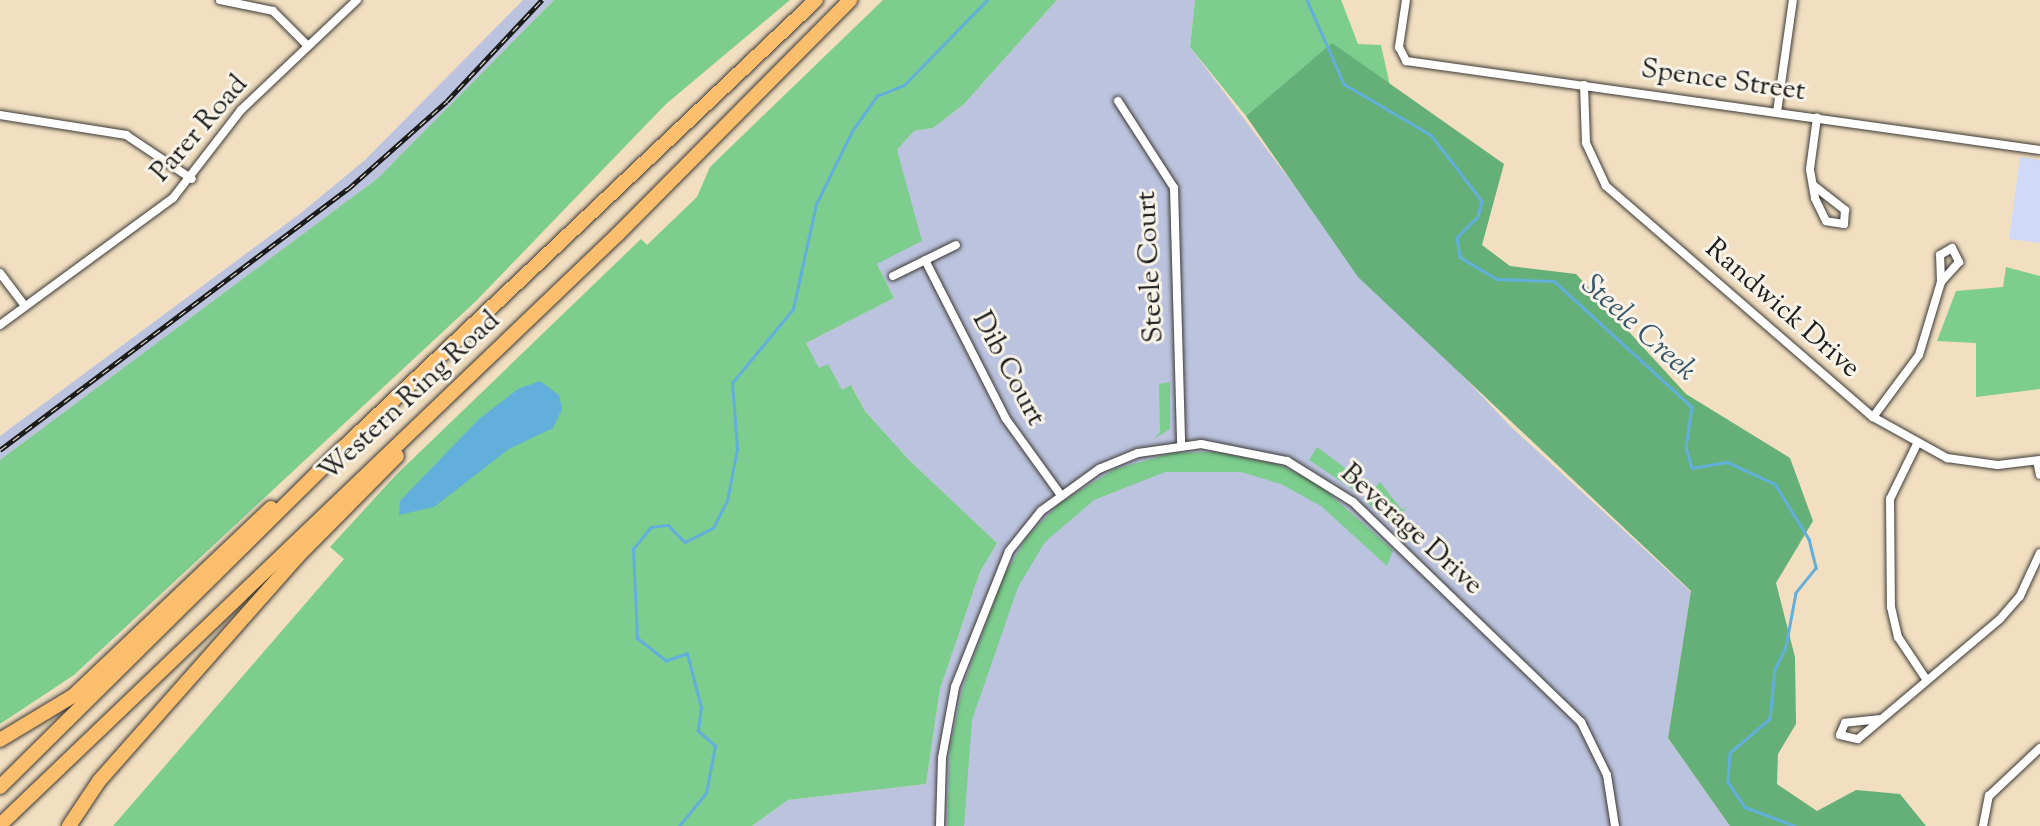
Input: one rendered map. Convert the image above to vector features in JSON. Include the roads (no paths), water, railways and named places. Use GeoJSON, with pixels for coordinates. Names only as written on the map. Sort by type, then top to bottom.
{"type":"FeatureCollection","features":[{"type":"Feature","properties":{"kind":"highway","name":"Western Ring Road"},"geometry":{"type":"LineString","coordinates":[[0,787],[344,447],[816,0]]}},
{"type":"Feature","properties":{"kind":"highway","name":"Western Ring Road"},"geometry":{"type":"LineString","coordinates":[[0,825],[617,235],[850,0]]}},
{"type":"Feature","properties":{"kind":"highway"},"geometry":{"type":"LineString","coordinates":[[69,826],[99,781],[297,557],[617,235]]}},
{"type":"Feature","properties":{"kind":"highway"},"geometry":{"type":"LineString","coordinates":[[0,740],[73,696],[344,447]]}},
{"type":"Feature","properties":{"kind":"street"},"geometry":{"type":"LineString","coordinates":[[220,0],[273,11],[308,46]]}},
{"type":"Feature","properties":{"kind":"street","name":"Parer Road"},"geometry":{"type":"LineString","coordinates":[[0,325],[192,179],[241,110],[357,0]]}},
{"type":"Feature","properties":{"kind":"street","name":"Spence Street"},"geometry":{"type":"LineString","coordinates":[[1406,0],[1401,56],[2040,150]]}},
{"type":"Feature","properties":{"kind":"street"},"geometry":{"type":"LineString","coordinates":[[1777,111],[1793,0]]}},
{"type":"Feature","properties":{"kind":"street","name":"Randwick Drive"},"geometry":{"type":"LineString","coordinates":[[1584,85],[1586,143],[1606,186],[1873,417],[1916,446],[1977,464],[2039,461]]}},
{"type":"Feature","properties":{"kind":"street","name":"Steele Court"},"geometry":{"type":"LineString","coordinates":[[1118,101],[1174,188],[1181,445]]}},
{"type":"Feature","properties":{"kind":"street"},"geometry":{"type":"LineString","coordinates":[[0,115],[126,135],[192,179]]}},
{"type":"Feature","properties":{"kind":"street"},"geometry":{"type":"LineString","coordinates":[[1813,185],[1845,210],[1844,224],[1824,219],[1813,185],[1817,117]]}},
{"type":"Feature","properties":{"kind":"street"},"geometry":{"type":"LineString","coordinates":[[893,276],[956,245]]}},
{"type":"Feature","properties":{"kind":"street","name":"Dib Court"},"geometry":{"type":"LineString","coordinates":[[925,260],[1006,419],[1060,494]]}},
{"type":"Feature","properties":{"kind":"street"},"geometry":{"type":"LineString","coordinates":[[0,273],[25,306]]}},
{"type":"Feature","properties":{"kind":"street"},"geometry":{"type":"LineString","coordinates":[[1873,417],[1919,355],[1941,282]]}},
{"type":"Feature","properties":{"kind":"street","name":"Beverage Drive"},"geometry":{"type":"LineString","coordinates":[[940,826],[946,730],[964,659],[1009,551],[1060,494],[1119,460],[1181,445],[1266,453],[1310,472],[1353,502],[1581,722],[1607,775],[1615,826]]}},
{"type":"Feature","properties":{"kind":"street"},"geometry":{"type":"LineString","coordinates":[[1916,446],[1890,499],[1891,607],[1898,637],[1926,679]]}},
{"type":"Feature","properties":{"kind":"street"},"geometry":{"type":"LineString","coordinates":[[2039,461],[2040,475]]}},
{"type":"Feature","properties":{"kind":"street"},"geometry":{"type":"LineString","coordinates":[[1881,719],[1845,723],[1840,736],[1858,739],[2000,619],[2020,596],[2040,553]]}},
{"type":"Feature","properties":{"kind":"street"},"geometry":{"type":"LineString","coordinates":[[1983,826],[1989,796],[2040,748]]}},
{"type":"Feature","properties":{"kind":"water"},"geometry":{"type":"Polygon","coordinates":[[[540,381],[559,395],[562,409],[553,428],[509,449],[434,507],[399,515],[400,501],[479,419],[518,389],[540,381]]]}},
{"type":"Feature","properties":{"kind":"waterway","name":"Steele Creek"},"geometry":{"type":"LineString","coordinates":[[679,826],[706,793],[715,746],[698,731],[701,708],[687,654],[666,661],[637,638],[633,549],[651,527],[668,525],[685,542],[713,528],[727,501],[737,449],[732,383],[793,309],[816,204],[852,131],[877,96],[904,85],[987,0]]}},
{"type":"Feature","properties":{"kind":"waterway","name":"Steele Creek"},"geometry":{"type":"LineString","coordinates":[[1307,0],[1344,84],[1431,135],[1482,201],[1478,217],[1457,238],[1460,257],[1497,279],[1554,281],[1692,407],[1686,447],[1692,468],[1727,462],[1775,484],[1809,539],[1816,568],[1796,593],[1786,647],[1775,670],[1770,719],[1730,753],[1728,782],[1745,807],[1795,826]]}},
{"type":"Feature","properties":{"kind":"railway"},"geometry":{"type":"LineString","coordinates":[[0,450],[348,189],[447,101],[542,0]]}}]}
